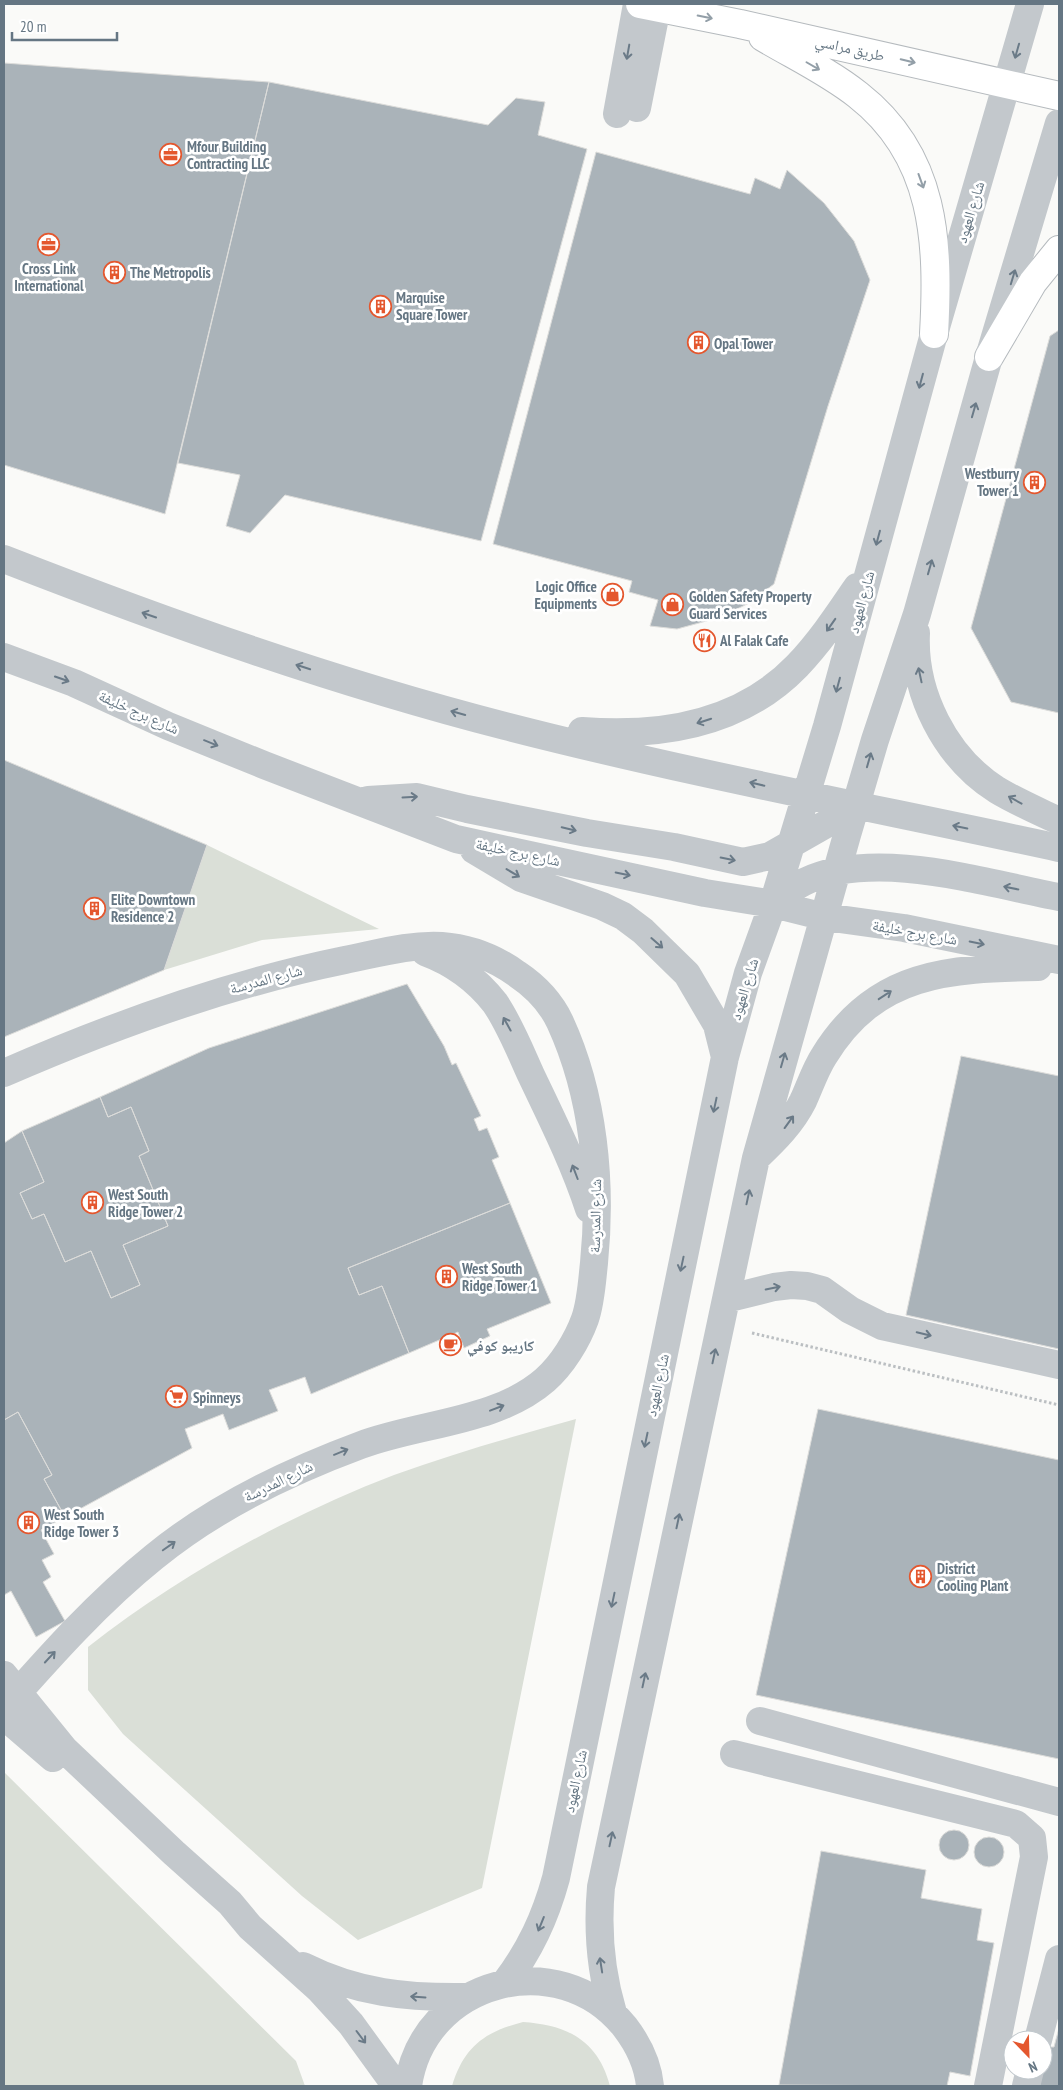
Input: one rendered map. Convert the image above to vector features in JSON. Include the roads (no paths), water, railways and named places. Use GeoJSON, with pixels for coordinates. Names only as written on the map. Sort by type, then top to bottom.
{"type":"FeatureCollection","features":[{"type":"Feature","properties":{"kind":"main road","name":"طريق مراسي"},"geometry":{"type":"LineString","coordinates":[[645,5],[740,24],[1059,96]]}},
{"type":"Feature","properties":{"kind":"main road"},"geometry":{"type":"LineString","coordinates":[[740,24],[842,83],[874,109],[902,140],[915,166],[932,222],[937,280],[934,334]]}},
{"type":"Feature","properties":{"kind":"main road"},"geometry":{"type":"LineString","coordinates":[[989,357],[1033,282],[1059,250]]}},
{"type":"Feature","properties":{"kind":"street","name":"شارع العهود"},"geometry":{"type":"LineString","coordinates":[[505,1982],[523,1960],[537,1934],[556,1878],[725,1057],[748,973],[773,904],[804,796],[827,726],[934,334],[1030,4]]}},
{"type":"Feature","properties":{"kind":"street"},"geometry":{"type":"LineString","coordinates":[[626,115],[645,5]]}},
{"type":"Feature","properties":{"kind":"street"},"geometry":{"type":"LineString","coordinates":[[613,2013],[604,1982],[599,1951],[598,1919],[601,1887],[756,1158],[875,740],[917,614],[989,357],[1059,123]]}},
{"type":"Feature","properties":{"kind":"street"},"geometry":{"type":"LineString","coordinates":[[4,559],[135,610],[257,652],[381,692],[505,726],[804,796],[1059,848]]}},
{"type":"Feature","properties":{"kind":"street"},"geometry":{"type":"LineString","coordinates":[[505,726],[645,733],[686,727],[725,714],[761,695],[795,667],[823,636],[869,571]]}},
{"type":"Feature","properties":{"kind":"street"},"geometry":{"type":"LineString","coordinates":[[917,614],[918,671],[926,698],[937,724],[953,749],[973,771],[996,789],[1059,821]]}},
{"type":"Feature","properties":{"kind":"street","name":"شارع برج خليفة"},"geometry":{"type":"LineString","coordinates":[[8,660],[74,683],[168,726],[456,839],[705,893],[773,904],[825,917],[904,928],[1059,960]]}},
{"type":"Feature","properties":{"kind":"street"},"geometry":{"type":"LineString","coordinates":[[361,801],[417,797],[467,809],[743,862],[770,856],[856,807]]}},
{"type":"Feature","properties":{"kind":"street"},"geometry":{"type":"LineString","coordinates":[[456,839],[521,878],[602,906],[623,916],[643,931],[687,974],[716,1025],[725,1057]]}},
{"type":"Feature","properties":{"kind":"street"},"geometry":{"type":"LineString","coordinates":[[773,904],[803,882],[837,871],[878,866],[920,870],[1059,897]]}},
{"type":"Feature","properties":{"kind":"street","name":"شارع المدرسة"},"geometry":{"type":"LineString","coordinates":[[4,1073],[118,1026],[182,1003],[316,966],[412,947],[441,946],[470,950],[497,961],[522,976],[543,996],[559,1019],[574,1061],[586,1104],[593,1147],[597,1234],[585,1318],[570,1351],[546,1380],[516,1401],[481,1414],[443,1422],[366,1443],[292,1472],[221,1510],[155,1556],[8,1692]]}},
{"type":"Feature","properties":{"kind":"street"},"geometry":{"type":"LineString","coordinates":[[412,947],[436,956],[458,968],[495,1003],[508,1026],[561,1139],[597,1234]]}},
{"type":"Feature","properties":{"kind":"street"},"geometry":{"type":"LineString","coordinates":[[756,1158],[790,1122],[802,1102],[823,1057],[836,1037],[853,1019],[895,989],[946,972],[973,968],[1059,967]]}},
{"type":"Feature","properties":{"kind":"street"},"geometry":{"type":"LineString","coordinates":[[726,1299],[791,1284],[807,1286],[822,1290],[850,1310],[882,1326],[1059,1365]]}},
{"type":"Feature","properties":{"kind":"street"},"geometry":{"type":"LineString","coordinates":[[8,1692],[65,1750],[153,1834],[230,1903],[250,1927],[284,1956],[351,2024],[396,2086]]}},
{"type":"Feature","properties":{"kind":"street"},"geometry":{"type":"LineString","coordinates":[[4,1716],[49,1754],[164,1863],[221,1913],[250,1927]]}},
{"type":"Feature","properties":{"kind":"street"},"geometry":{"type":"LineString","coordinates":[[760,1721],[1059,1802]]}},
{"type":"Feature","properties":{"kind":"street"},"geometry":{"type":"LineString","coordinates":[[734,1754],[1016,1824],[1032,1838],[1034,1857],[988,2086]]}},
{"type":"Feature","properties":{"kind":"street"},"geometry":{"type":"LineString","coordinates":[[284,1956],[326,1978],[372,1991],[419,1998],[466,1998]]}},
{"type":"Feature","properties":{"kind":"street"},"geometry":{"type":"LineString","coordinates":[[1041,2030],[1059,1959]]}},
{"type":"Feature","properties":{"kind":"street"},"geometry":{"type":"LineString","coordinates":[[408,2086],[410,2071],[422,2042],[442,2017],[466,1998],[485,1988],[505,1982],[544,1980],[581,1991],[613,2013],[636,2041],[649,2074],[650,2086]]}},
{"type":"Feature","properties":{"kind":"place","name":"Mfour Building Contracting LLC"},"geometry":{"type":"Point","coordinates":[171,155]}},
{"type":"Feature","properties":{"kind":"place","name":"Cross Link International"},"geometry":{"type":"Point","coordinates":[49,245]}},
{"type":"Feature","properties":{"kind":"place","name":"The Metropolis"},"geometry":{"type":"Point","coordinates":[114,272]}},
{"type":"Feature","properties":{"kind":"place","name":"Marquise Square Tower"},"geometry":{"type":"Point","coordinates":[380,306]}},
{"type":"Feature","properties":{"kind":"place","name":"Opal Tower"},"geometry":{"type":"Point","coordinates":[698,343]}},
{"type":"Feature","properties":{"kind":"place","name":"Westburry Tower 1"},"geometry":{"type":"Point","coordinates":[1035,482]}},
{"type":"Feature","properties":{"kind":"place","name":"Logic Office Equipments"},"geometry":{"type":"Point","coordinates":[613,595]}},
{"type":"Feature","properties":{"kind":"place","name":"Golden Safety Property Guard Services"},"geometry":{"type":"Point","coordinates":[673,605]}},
{"type":"Feature","properties":{"kind":"place","name":"Al Falak Cafe"},"geometry":{"type":"Point","coordinates":[704,640]}},
{"type":"Feature","properties":{"kind":"place","name":"Elite Downtown Residence 2"},"geometry":{"type":"Point","coordinates":[95,908]}},
{"type":"Feature","properties":{"kind":"place","name":"West South Ridge Tower 2"},"geometry":{"type":"Point","coordinates":[92,1203]}},
{"type":"Feature","properties":{"kind":"place","name":"West South Ridge Tower 1"},"geometry":{"type":"Point","coordinates":[446,1277]}},
{"type":"Feature","properties":{"kind":"place","name":"كاريبو كوفي"},"geometry":{"type":"Point","coordinates":[451,1345]}},
{"type":"Feature","properties":{"kind":"place","name":"Spinneys"},"geometry":{"type":"Point","coordinates":[177,1397]}},
{"type":"Feature","properties":{"kind":"place","name":"West South Ridge Tower 3"},"geometry":{"type":"Point","coordinates":[28,1523]}},
{"type":"Feature","properties":{"kind":"place","name":"District Cooling Plant"},"geometry":{"type":"Point","coordinates":[921,1577]}}]}
